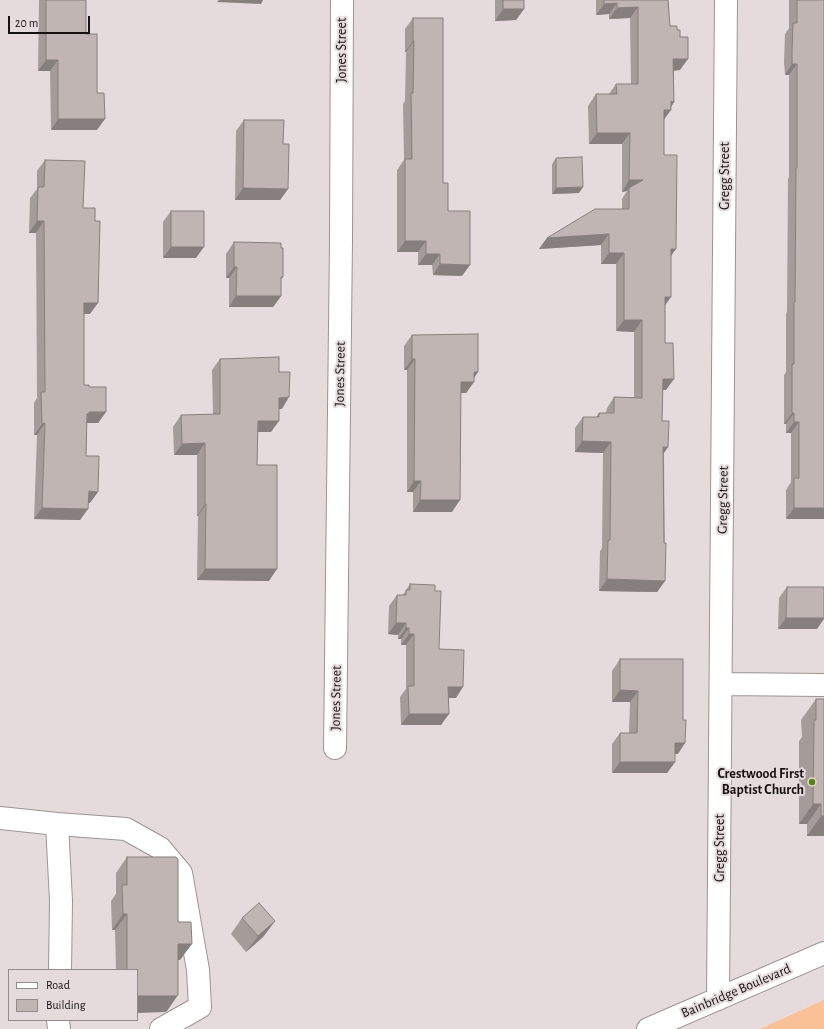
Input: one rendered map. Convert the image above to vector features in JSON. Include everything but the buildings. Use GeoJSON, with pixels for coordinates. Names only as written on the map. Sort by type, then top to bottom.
{"type":"FeatureCollection","features":[{"type":"Feature","properties":{"kind":"street","name":"Jones Street"},"geometry":{"type":"LineString","coordinates":[[336,748],[342,0]]}},
{"type":"Feature","properties":{"kind":"street","name":"Gregg Street"},"geometry":{"type":"LineString","coordinates":[[718,999],[726,0]]}},
{"type":"Feature","properties":{"kind":"street"},"geometry":{"type":"LineString","coordinates":[[721,684],[824,685]]}},
{"type":"Feature","properties":{"kind":"street"},"geometry":{"type":"LineString","coordinates":[[0,818],[126,829],[160,848],[181,873],[198,970],[200,1007],[160,1029]]}},
{"type":"Feature","properties":{"kind":"street"},"geometry":{"type":"LineString","coordinates":[[58,824],[62,901],[60,969]]}},
{"type":"Feature","properties":{"kind":"street","name":"Bainbridge Boulevard"},"geometry":{"type":"LineString","coordinates":[[648,1029],[824,953]]}},
{"type":"Feature","properties":{"kind":"shaded area"},"geometry":{"type":"Polygon","coordinates":[[[824,1000],[824,1029],[760,1029],[824,1000]]]}},
{"type":"Feature","properties":{"kind":"place","name":"Crestwood First Baptist Church"},"geometry":{"type":"Point","coordinates":[812,782]}}]}
